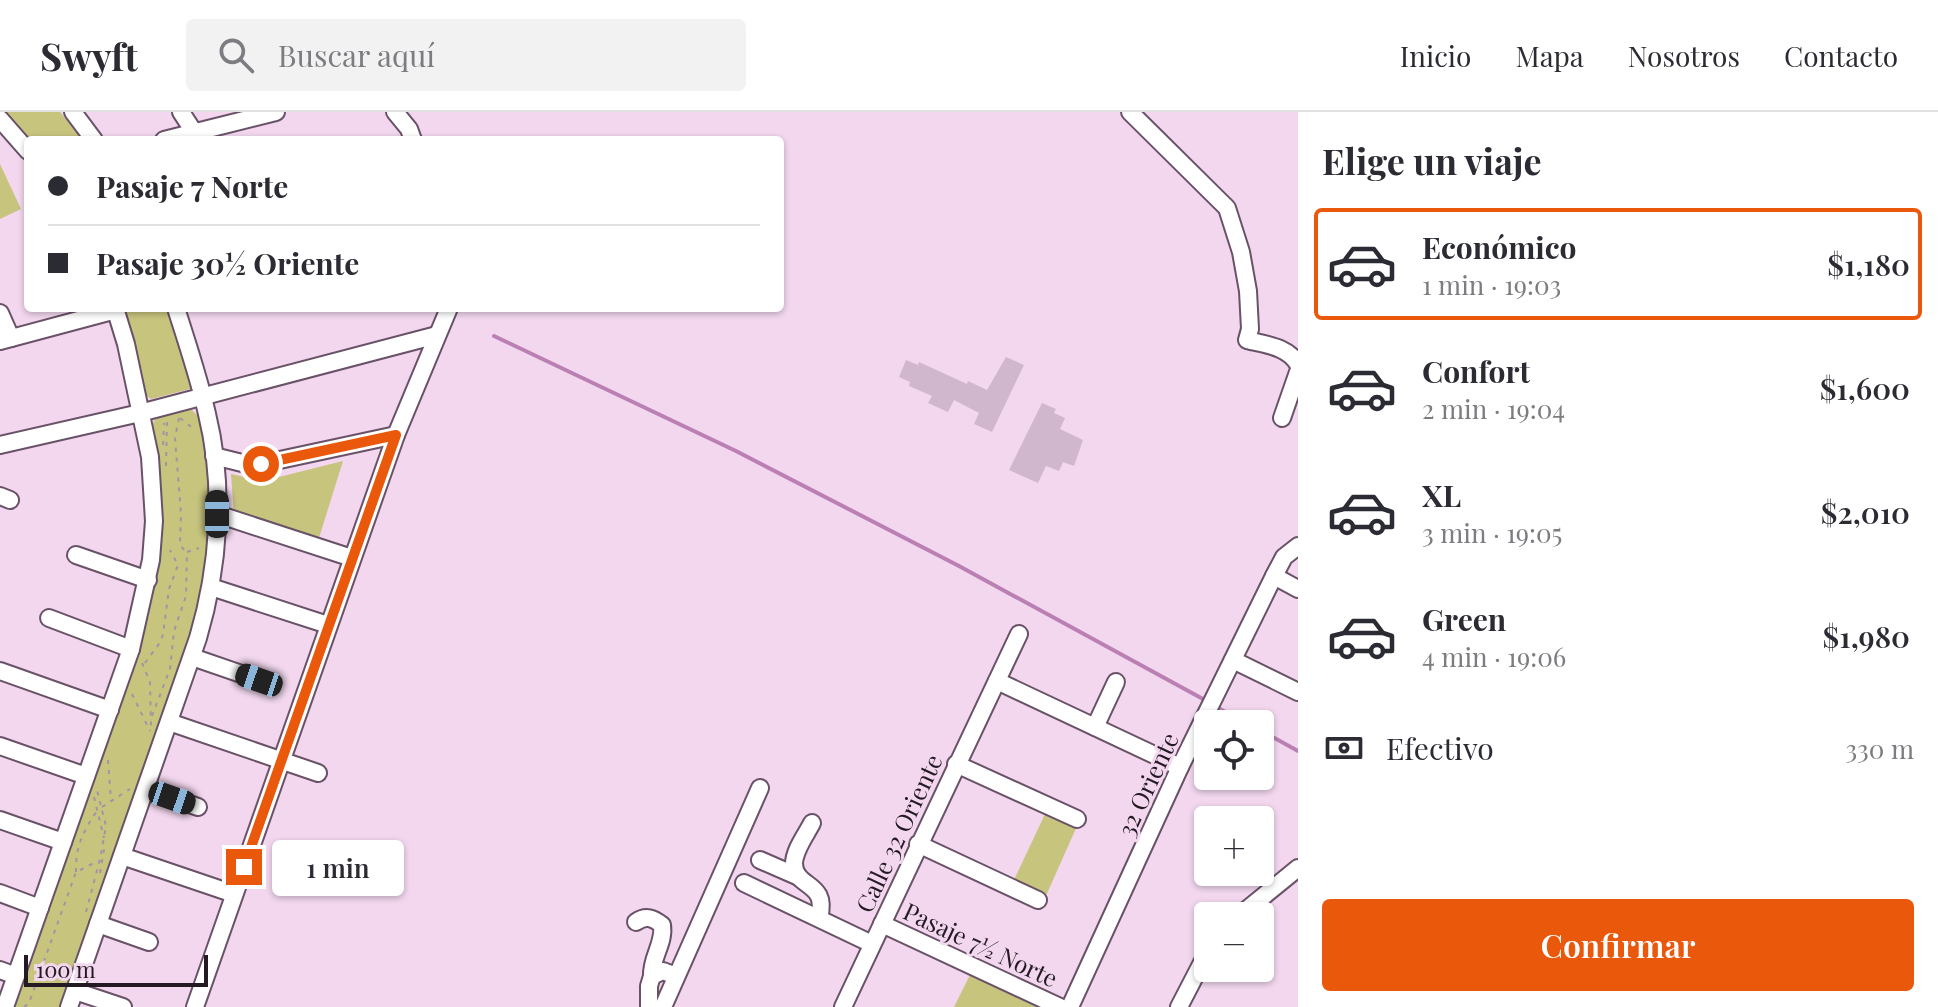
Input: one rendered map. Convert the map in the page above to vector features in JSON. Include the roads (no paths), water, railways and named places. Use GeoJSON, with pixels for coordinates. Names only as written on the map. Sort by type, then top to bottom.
{"type":"FeatureCollection","features":[{"type":"Feature","properties":{"kind":"street"},"geometry":{"type":"LineString","coordinates":[[73,112],[91,136]]}},
{"type":"Feature","properties":{"kind":"street"},"geometry":{"type":"LineString","coordinates":[[181,112],[194,132]]}},
{"type":"Feature","properties":{"kind":"street"},"geometry":{"type":"LineString","coordinates":[[179,136],[276,112]]}},
{"type":"Feature","properties":{"kind":"street"},"geometry":{"type":"LineString","coordinates":[[395,112],[412,136]]}},
{"type":"Feature","properties":{"kind":"street"},"geometry":{"type":"LineString","coordinates":[[1130,112],[1227,208],[1241,252],[1248,291],[1250,329],[1247,340],[1276,347],[1298,362]]}},
{"type":"Feature","properties":{"kind":"street"},"geometry":{"type":"LineString","coordinates":[[0,119],[24,146]]}},
{"type":"Feature","properties":{"kind":"street"},"geometry":{"type":"LineString","coordinates":[[0,313],[5,340],[104,312]]}},
{"type":"Feature","properties":{"kind":"street"},"geometry":{"type":"LineString","coordinates":[[5,1007],[8,973],[40,908],[110,710],[136,654],[148,580],[153,539],[150,457],[116,312]]}},
{"type":"Feature","properties":{"kind":"street"},"geometry":{"type":"LineString","coordinates":[[123,1007],[72,999],[122,856],[138,789],[169,722],[192,657],[211,587],[217,514],[214,456],[203,396],[177,312]]}},
{"type":"Feature","properties":{"kind":"street"},"geometry":{"type":"LineString","coordinates":[[195,1007],[396,435],[447,312]]}},
{"type":"Feature","properties":{"kind":"street"},"geometry":{"type":"LineString","coordinates":[[1,447],[437,335]]}},
{"type":"Feature","properties":{"kind":"street"},"geometry":{"type":"LineString","coordinates":[[1282,418],[1298,372]]}},
{"type":"Feature","properties":{"kind":"street"},"geometry":{"type":"LineString","coordinates":[[214,456],[250,465],[261,464],[396,435]]}},
{"type":"Feature","properties":{"kind":"street"},"geometry":{"type":"LineString","coordinates":[[217,514],[352,558]]}},
{"type":"Feature","properties":{"kind":"street","name":"32 Oriente"},"geometry":{"type":"LineString","coordinates":[[1070,1007],[1180,767],[1274,576],[1284,557],[1298,546]]}},
{"type":"Feature","properties":{"kind":"street"},"geometry":{"type":"LineString","coordinates":[[76,555],[148,580]]}},
{"type":"Feature","properties":{"kind":"street"},"geometry":{"type":"LineString","coordinates":[[1274,576],[1298,589]]}},
{"type":"Feature","properties":{"kind":"street"},"geometry":{"type":"LineString","coordinates":[[211,587],[328,625]]}},
{"type":"Feature","properties":{"kind":"street"},"geometry":{"type":"LineString","coordinates":[[49,618],[136,654]]}},
{"type":"Feature","properties":{"kind":"street","name":"Calle 32 Oriente"},"geometry":{"type":"LineString","coordinates":[[843,1007],[1019,634]]}},
{"type":"Feature","properties":{"kind":"street"},"geometry":{"type":"LineString","coordinates":[[192,657],[259,680]]}},
{"type":"Feature","properties":{"kind":"street"},"geometry":{"type":"LineString","coordinates":[[1233,660],[1298,692]]}},
{"type":"Feature","properties":{"kind":"street"},"geometry":{"type":"LineString","coordinates":[[0,671],[110,710]]}},
{"type":"Feature","properties":{"kind":"street"},"geometry":{"type":"LineString","coordinates":[[997,681],[1180,767]]}},
{"type":"Feature","properties":{"kind":"street"},"geometry":{"type":"LineString","coordinates":[[1095,727],[1116,682]]}},
{"type":"Feature","properties":{"kind":"street"},"geometry":{"type":"LineString","coordinates":[[169,722],[318,773]]}},
{"type":"Feature","properties":{"kind":"street"},"geometry":{"type":"LineString","coordinates":[[0,746],[86,776]]}},
{"type":"Feature","properties":{"kind":"street"},"geometry":{"type":"LineString","coordinates":[[956,764],[1077,819]]}},
{"type":"Feature","properties":{"kind":"street"},"geometry":{"type":"LineString","coordinates":[[663,1007],[760,788]]}},
{"type":"Feature","properties":{"kind":"street"},"geometry":{"type":"LineString","coordinates":[[138,789],[198,807]]}},
{"type":"Feature","properties":{"kind":"street"},"geometry":{"type":"LineString","coordinates":[[0,820],[63,842]]}},
{"type":"Feature","properties":{"kind":"street"},"geometry":{"type":"LineString","coordinates":[[799,877],[794,866],[797,851],[812,823]]}},
{"type":"Feature","properties":{"kind":"street"},"geometry":{"type":"LineString","coordinates":[[918,844],[1038,900]]}},
{"type":"Feature","properties":{"kind":"street"},"geometry":{"type":"LineString","coordinates":[[122,856],[234,894]]}},
{"type":"Feature","properties":{"kind":"street"},"geometry":{"type":"LineString","coordinates":[[760,860],[799,877],[819,895],[823,904],[819,918]]}},
{"type":"Feature","properties":{"kind":"street"},"geometry":{"type":"LineString","coordinates":[[1257,902],[1298,868]]}},
{"type":"Feature","properties":{"kind":"street"},"geometry":{"type":"LineString","coordinates":[[1285,881],[1297,893]]}},
{"type":"Feature","properties":{"kind":"street"},"geometry":{"type":"LineString","coordinates":[[744,883],[872,944]]}},
{"type":"Feature","properties":{"kind":"street"},"geometry":{"type":"LineString","coordinates":[[0,893],[40,908]]}},
{"type":"Feature","properties":{"kind":"street"},"geometry":{"type":"LineString","coordinates":[[636,922],[651,918],[662,925],[664,934],[653,959],[649,1007]]}},
{"type":"Feature","properties":{"kind":"street"},"geometry":{"type":"LineString","coordinates":[[98,924],[149,942]]}},
{"type":"Feature","properties":{"kind":"street","name":"Pasaje 7½ Norte"},"geometry":{"type":"LineString","coordinates":[[882,924],[1060,1007]]}},
{"type":"Feature","properties":{"kind":"street"},"geometry":{"type":"LineString","coordinates":[[652,976],[663,971],[676,976]]}},
{"type":"Feature","properties":{"kind":"street"},"geometry":{"type":"LineString","coordinates":[[1179,1007],[1194,978]]}},
{"type":"Feature","properties":{"kind":"waterway"},"geometry":{"type":"LineString","coordinates":[[494,336],[736,451],[959,566],[1203,699]]}},
{"type":"Feature","properties":{"kind":"waterway"},"geometry":{"type":"LineString","coordinates":[[1274,738],[1298,751]]}}]}
